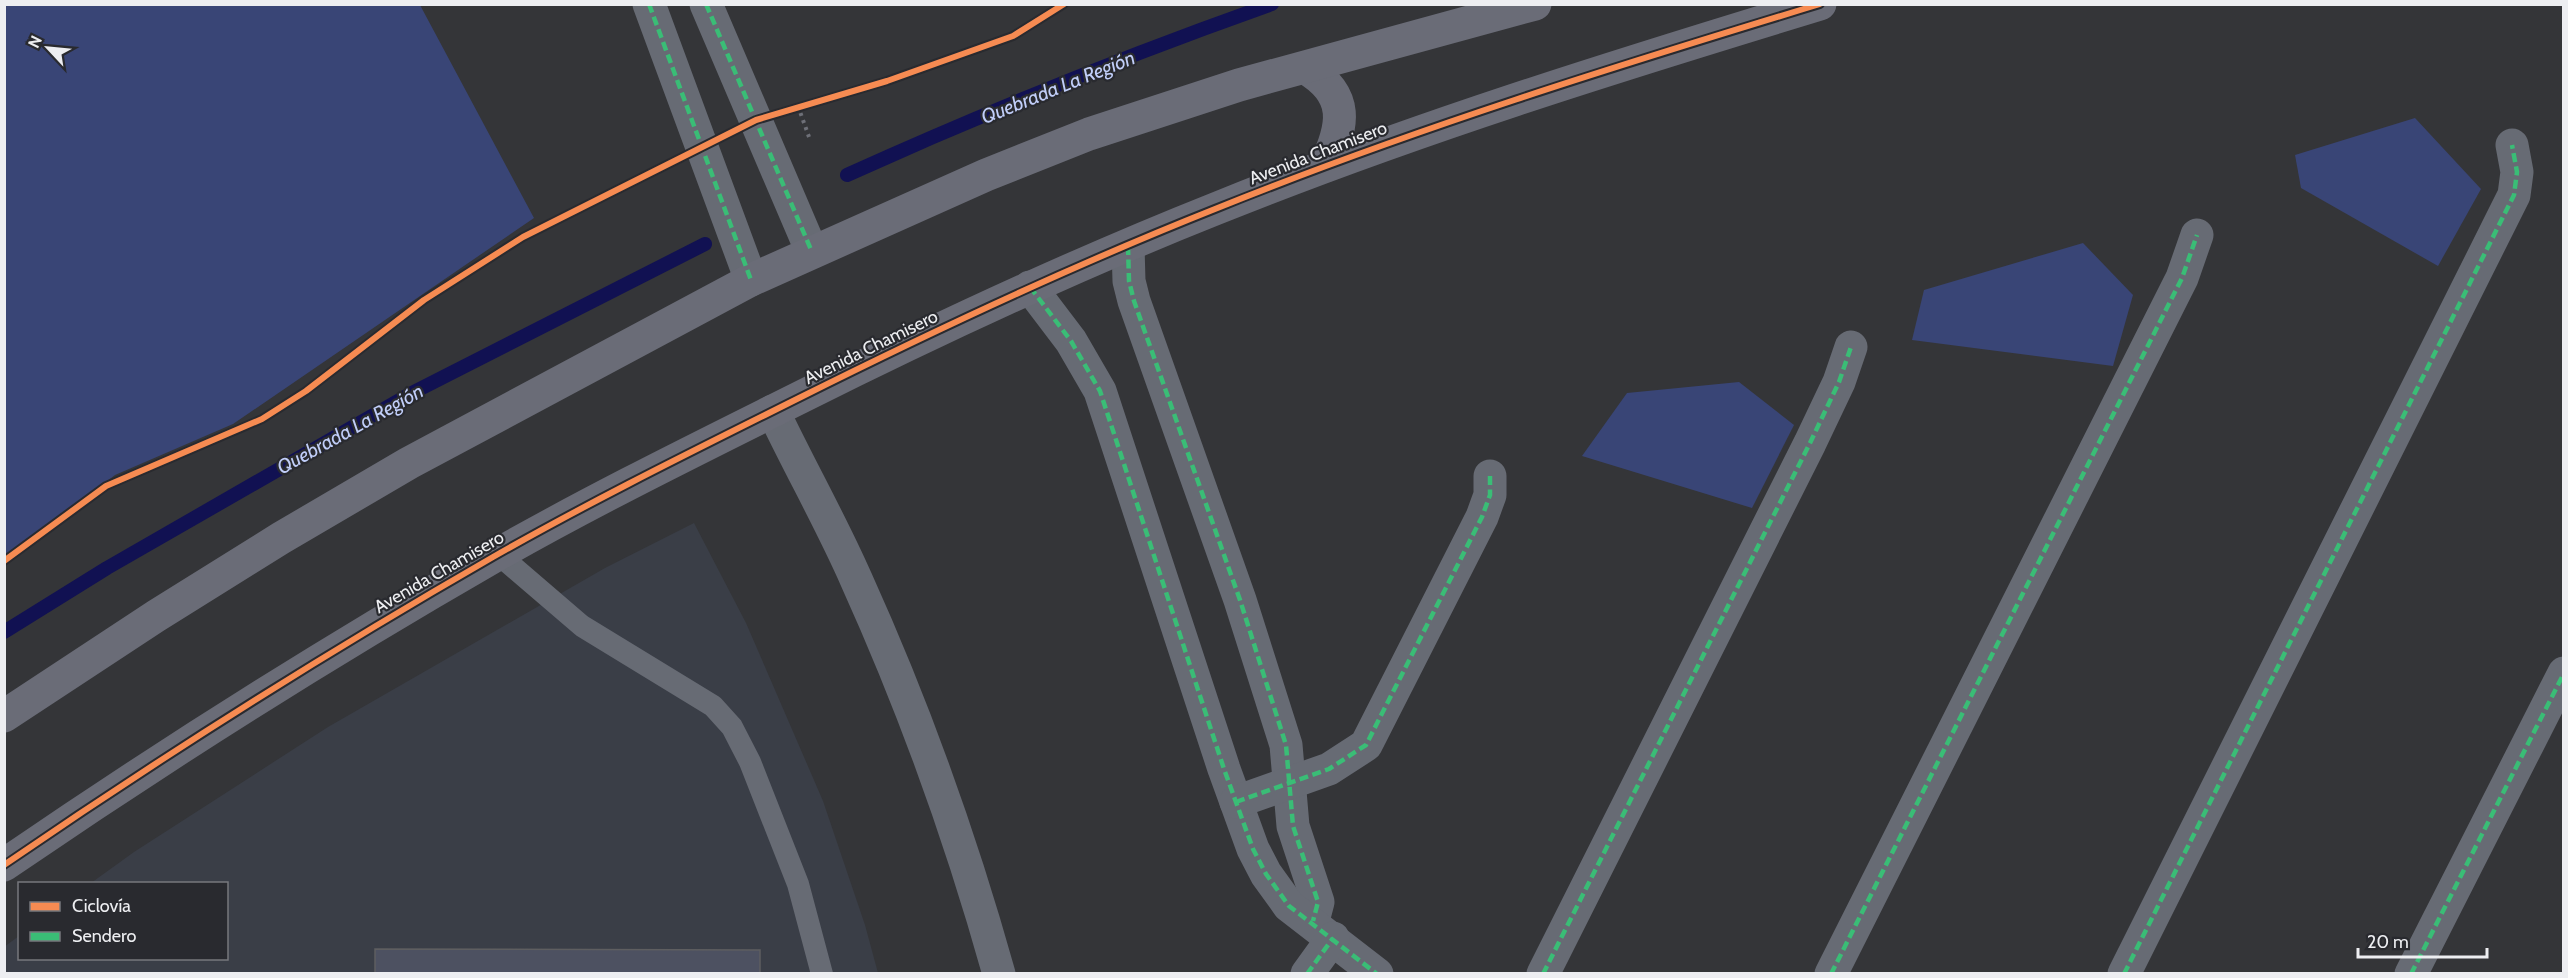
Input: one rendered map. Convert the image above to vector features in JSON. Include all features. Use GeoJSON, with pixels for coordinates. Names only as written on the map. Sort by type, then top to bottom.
{"type":"FeatureCollection","features":[{"type":"Feature","properties":{"kind":"street"},"geometry":{"type":"LineString","coordinates":[[649,4],[751,279]]}},
{"type":"Feature","properties":{"kind":"street"},"geometry":{"type":"LineString","coordinates":[[706,4],[812,252]]}},
{"type":"Feature","properties":{"kind":"street"},"geometry":{"type":"LineString","coordinates":[[4,716],[156,616],[379,480],[751,279],[986,175],[1089,134],[1172,105],[1535,4]]}},
{"type":"Feature","properties":{"kind":"street","name":"Avenida Chamisero"},"geometry":{"type":"LineString","coordinates":[[4,865],[233,714],[365,632],[498,554],[773,411],[1030,287],[1211,210],[1325,166],[1536,92],[1820,4]]}},
{"type":"Feature","properties":{"kind":"street"},"geometry":{"type":"LineString","coordinates":[[1307,69],[1327,84],[1334,93],[1339,108],[1341,122],[1338,137],[1325,166]]}},
{"type":"Feature","properties":{"kind":"street"},"geometry":{"type":"LineString","coordinates":[[2124,974],[2514,195],[2517,172],[2512,145]]}},
{"type":"Feature","properties":{"kind":"street"},"geometry":{"type":"LineString","coordinates":[[1831,974],[2182,278],[2197,235]]}},
{"type":"Feature","properties":{"kind":"street"},"geometry":{"type":"LineString","coordinates":[[1128,246],[1131,291],[1244,611],[1286,745],[1293,826],[1318,902],[1323,930],[1307,974]]}},
{"type":"Feature","properties":{"kind":"street"},"geometry":{"type":"LineString","coordinates":[[1030,287],[1071,341],[1100,391],[1236,802],[1266,874],[1289,906],[1377,974]]}},
{"type":"Feature","properties":{"kind":"street"},"geometry":{"type":"LineString","coordinates":[[1543,974],[1814,433],[1839,382],[1851,347]]}},
{"type":"Feature","properties":{"kind":"street"},"geometry":{"type":"LineString","coordinates":[[773,411],[855,577],[906,695],[952,819],[999,974]]}},
{"type":"Feature","properties":{"kind":"street"},"geometry":{"type":"LineString","coordinates":[[1236,802],[1329,769],[1366,745],[1482,517],[1490,495],[1490,476]]}},
{"type":"Feature","properties":{"kind":"street"},"geometry":{"type":"LineString","coordinates":[[2411,974],[2564,673]]}},
{"type":"Feature","properties":{"kind":"lane"},"geometry":{"type":"LineString","coordinates":[[498,554],[582,626],[713,706],[732,727],[750,762],[798,884],[822,974]]}},
{"type":"Feature","properties":{"kind":"path"},"geometry":{"type":"LineString","coordinates":[[756,120],[809,103]]}},
{"type":"Feature","properties":{"kind":"path"},"geometry":{"type":"LineString","coordinates":[[798,106],[809,139]]}},
{"type":"Feature","properties":{"kind":"shaded area"},"geometry":{"type":"Polygon","coordinates":[[[5,4],[420,5],[534,218],[233,424],[115,475],[5,559],[5,4]]]}},
{"type":"Feature","properties":{"kind":"shaded area"},"geometry":{"type":"Polygon","coordinates":[[[2415,118],[2481,189],[2438,266],[2301,188],[2295,155],[2415,118]]]}},
{"type":"Feature","properties":{"kind":"shaded area"},"geometry":{"type":"Polygon","coordinates":[[[2083,243],[2133,295],[2113,366],[1912,340],[1924,290],[2083,243]]]}},
{"type":"Feature","properties":{"kind":"shaded area"},"geometry":{"type":"Polygon","coordinates":[[[1739,382],[1794,425],[1752,508],[1582,456],[1627,393],[1739,382]]]}},
{"type":"Feature","properties":{"kind":"shaded area"},"geometry":{"type":"Polygon","coordinates":[[[694,523],[746,623],[823,801],[865,925],[878,973],[5,974],[4,947],[18,937],[18,960],[228,960],[228,882],[92,882],[134,852],[328,727],[605,568],[694,523]]]}},
{"type":"Feature","properties":{"kind":"building"},"geometry":{"type":"Polygon","coordinates":[[[375,949],[760,950],[760,974],[375,974],[375,949]]]}},
{"type":"Feature","properties":{"kind":"waterway","name":"Quebrada La Región"},"geometry":{"type":"LineString","coordinates":[[847,175],[1058,85],[1272,4]]}},
{"type":"Feature","properties":{"kind":"waterway","name":"Quebrada La Región"},"geometry":{"type":"LineString","coordinates":[[4,632],[107,568],[410,394],[705,244]]}},
{"type":"Feature","properties":{"kind":"marked path"},"geometry":{"type":"LineString","coordinates":[[649,4],[751,280]]}},
{"type":"Feature","properties":{"kind":"marked path"},"geometry":{"type":"LineString","coordinates":[[706,4],[812,252]]}},
{"type":"Feature","properties":{"kind":"marked path"},"geometry":{"type":"LineString","coordinates":[[2124,974],[2514,195],[2517,172],[2512,145]]}},
{"type":"Feature","properties":{"kind":"marked path"},"geometry":{"type":"LineString","coordinates":[[1831,974],[2182,278],[2197,235]]}},
{"type":"Feature","properties":{"kind":"marked path"},"geometry":{"type":"LineString","coordinates":[[1128,246],[1129,281],[1134,301],[1240,600],[1286,745],[1293,826],[1318,902],[1313,921]]}},
{"type":"Feature","properties":{"kind":"marked path"},"geometry":{"type":"LineString","coordinates":[[1030,287],[1071,341],[1100,391],[1224,769],[1253,849],[1266,874],[1289,906],[1377,974]]}},
{"type":"Feature","properties":{"kind":"marked path"},"geometry":{"type":"LineString","coordinates":[[1543,974],[1810,443],[1839,382],[1851,347]]}},
{"type":"Feature","properties":{"kind":"marked path"},"geometry":{"type":"LineString","coordinates":[[1236,802],[1329,769],[1366,745],[1482,517],[1490,495],[1490,476]]}},
{"type":"Feature","properties":{"kind":"marked path"},"geometry":{"type":"LineString","coordinates":[[2411,974],[2564,673]]}},
{"type":"Feature","properties":{"kind":"marked path"},"geometry":{"type":"LineString","coordinates":[[1307,974],[1333,938]]}},
{"type":"Feature","properties":{"kind":"cycle path"},"geometry":{"type":"LineString","coordinates":[[4,561],[106,486],[262,419],[306,391],[424,300],[523,237],[756,120],[887,81],[1013,36],[1064,4]]}},
{"type":"Feature","properties":{"kind":"cycle path"},"geometry":{"type":"LineString","coordinates":[[4,865],[124,784],[246,706],[368,630],[493,557],[684,456],[953,323],[1162,230],[1364,152],[1591,75],[1820,4]]}}]}
